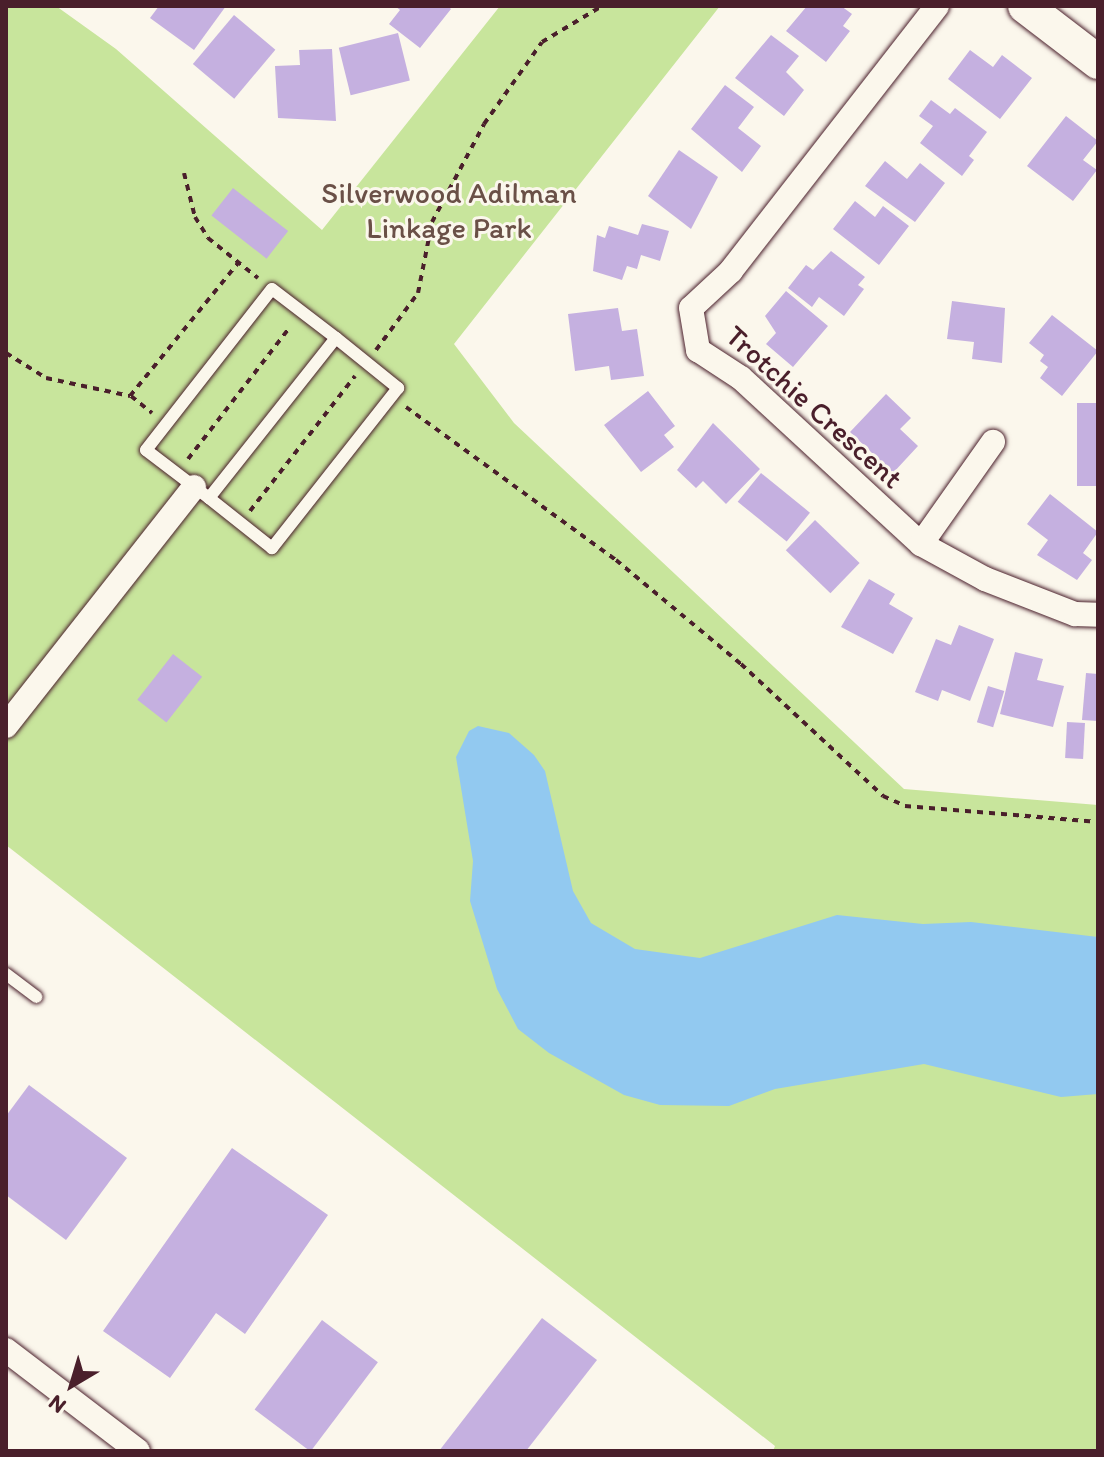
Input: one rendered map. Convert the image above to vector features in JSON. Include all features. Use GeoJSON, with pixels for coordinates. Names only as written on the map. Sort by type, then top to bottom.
{"type":"FeatureCollection","features":[{"type":"Feature","properties":{"kind":"street","name":"Trotchie Crescent"},"geometry":{"type":"LineString","coordinates":[[937,6],[731,271],[691,308],[698,350],[741,378],[921,544],[985,579],[1075,614],[1098,615]]}},
{"type":"Feature","properties":{"kind":"street"},"geometry":{"type":"LineString","coordinates":[[1025,6],[1098,62]]}},
{"type":"Feature","properties":{"kind":"street"},"geometry":{"type":"LineString","coordinates":[[921,544],[993,442]]}},
{"type":"Feature","properties":{"kind":"street"},"geometry":{"type":"LineString","coordinates":[[6,726],[193,486]]}},
{"type":"Feature","properties":{"kind":"street"},"geometry":{"type":"LineString","coordinates":[[6,1350],[138,1451]]}},
{"type":"Feature","properties":{"kind":"lane"},"geometry":{"type":"LineString","coordinates":[[272,289],[336,338],[398,388],[272,548],[146,450],[272,289]]}},
{"type":"Feature","properties":{"kind":"lane"},"geometry":{"type":"LineString","coordinates":[[193,486],[336,338]]}},
{"type":"Feature","properties":{"kind":"lane"},"geometry":{"type":"LineString","coordinates":[[6,974],[36,997]]}},
{"type":"Feature","properties":{"kind":"path"},"geometry":{"type":"LineString","coordinates":[[241,524],[418,293],[432,222],[484,124],[542,42],[602,6]]}},
{"type":"Feature","properties":{"kind":"path"},"geometry":{"type":"LineString","coordinates":[[184,173],[195,217],[208,238],[272,289]]}},
{"type":"Feature","properties":{"kind":"path"},"geometry":{"type":"LineString","coordinates":[[130,396],[238,263]]}},
{"type":"Feature","properties":{"kind":"path"},"geometry":{"type":"LineString","coordinates":[[193,486],[302,312]]}},
{"type":"Feature","properties":{"kind":"path"},"geometry":{"type":"LineString","coordinates":[[6,353],[46,378],[130,396],[167,425]]}},
{"type":"Feature","properties":{"kind":"path"},"geometry":{"type":"LineString","coordinates":[[391,397],[522,486],[616,560],[741,664],[883,796],[905,806],[1098,822]]}},
{"type":"Feature","properties":{"kind":"green space","name":"Silverwood Adilman Linkage Park"},"geometry":{"type":"Polygon","coordinates":[[[6,6],[56,6],[116,49],[322,230],[500,6],[720,6],[454,344],[514,423],[904,789],[1098,805],[1098,1451],[773,1451],[775,1446],[6,845],[6,6]]]}},
{"type":"Feature","properties":{"kind":"water"},"geometry":{"type":"Polygon","coordinates":[[[478,726],[509,733],[534,755],[545,771],[573,891],[591,923],[635,949],[700,958],[837,915],[923,924],[971,922],[1098,937],[1098,1094],[1061,1097],[924,1064],[775,1089],[729,1106],[660,1105],[624,1095],[549,1053],[518,1029],[497,989],[470,901],[473,861],[456,757],[469,731],[478,726]]]}},
{"type":"Feature","properties":{"kind":"building"},"geometry":{"type":"Polygon","coordinates":[[[159,6],[226,6],[194,50],[150,18],[159,6]]]}},
{"type":"Feature","properties":{"kind":"building"},"geometry":{"type":"Polygon","coordinates":[[[395,6],[448,6],[451,9],[420,48],[389,24],[400,10],[395,6]]]}},
{"type":"Feature","properties":{"kind":"building"},"geometry":{"type":"Polygon","coordinates":[[[807,6],[841,6],[852,14],[843,26],[850,31],[826,62],[786,31],[807,6]]]}},
{"type":"Feature","properties":{"kind":"building"},"geometry":{"type":"Polygon","coordinates":[[[234,15],[275,50],[234,99],[193,64],[234,15]]]}},
{"type":"Feature","properties":{"kind":"building"},"geometry":{"type":"Polygon","coordinates":[[[398,33],[410,81],[351,95],[339,48],[398,33]]]}},
{"type":"Feature","properties":{"kind":"building"},"geometry":{"type":"Polygon","coordinates":[[[771,35],[799,56],[786,72],[804,90],[784,116],[735,78],[771,35]]]}},
{"type":"Feature","properties":{"kind":"building"},"geometry":{"type":"Polygon","coordinates":[[[332,49],[336,121],[278,118],[275,66],[300,65],[299,50],[332,49]]]}},
{"type":"Feature","properties":{"kind":"building"},"geometry":{"type":"Polygon","coordinates":[[[970,50],[993,67],[1002,55],[1032,78],[1000,119],[948,79],[970,50]]]}},
{"type":"Feature","properties":{"kind":"building"},"geometry":{"type":"Polygon","coordinates":[[[725,85],[754,107],[738,128],[761,146],[742,172],[691,129],[725,85]]]}},
{"type":"Feature","properties":{"kind":"building"},"geometry":{"type":"Polygon","coordinates":[[[931,100],[950,114],[955,108],[987,132],[969,156],[974,160],[962,176],[920,143],[933,126],[919,116],[931,100]]]}},
{"type":"Feature","properties":{"kind":"building"},"geometry":{"type":"Polygon","coordinates":[[[1066,116],[1098,141],[1083,160],[1097,170],[1073,201],[1027,166],[1066,116]]]}},
{"type":"Feature","properties":{"kind":"building"},"geometry":{"type":"Polygon","coordinates":[[[679,150],[718,177],[691,229],[648,196],[679,150]]]}},
{"type":"Feature","properties":{"kind":"building"},"geometry":{"type":"Polygon","coordinates":[[[885,161],[907,179],[920,163],[945,183],[915,222],[865,186],[885,161]]]}},
{"type":"Feature","properties":{"kind":"building"},"geometry":{"type":"Polygon","coordinates":[[[233,188],[288,231],[267,259],[211,216],[233,188]]]}},
{"type":"Feature","properties":{"kind":"building"},"geometry":{"type":"Polygon","coordinates":[[[855,201],[875,217],[883,206],[909,226],[879,265],[833,229],[855,201]]]}},
{"type":"Feature","properties":{"kind":"building"},"geometry":{"type":"Polygon","coordinates":[[[642,224],[669,231],[660,261],[641,255],[637,269],[627,266],[622,280],[593,271],[597,235],[605,238],[609,226],[638,235],[642,224]]]}},
{"type":"Feature","properties":{"kind":"building"},"geometry":{"type":"Polygon","coordinates":[[[831,251],[865,277],[858,285],[864,289],[844,316],[819,297],[812,307],[788,288],[806,265],[813,270],[831,251]]]}},
{"type":"Feature","properties":{"kind":"building"},"geometry":{"type":"Polygon","coordinates":[[[786,291],[828,326],[793,367],[766,344],[776,333],[765,316],[786,291]]]}},
{"type":"Feature","properties":{"kind":"building"},"geometry":{"type":"Polygon","coordinates":[[[952,301],[1005,308],[1002,363],[972,359],[974,342],[947,339],[952,301]]]}},
{"type":"Feature","properties":{"kind":"building"},"geometry":{"type":"Polygon","coordinates":[[[618,308],[622,331],[637,329],[644,376],[611,380],[609,366],[575,371],[568,314],[618,308]]]}},
{"type":"Feature","properties":{"kind":"building"},"geometry":{"type":"Polygon","coordinates":[[[1052,315],[1098,351],[1062,396],[1040,378],[1048,367],[1040,361],[1044,355],[1029,343],[1052,315]]]}},
{"type":"Feature","properties":{"kind":"building"},"geometry":{"type":"Polygon","coordinates":[[[648,391],[675,426],[664,435],[674,447],[641,472],[604,425],[648,391]]]}},
{"type":"Feature","properties":{"kind":"building"},"geometry":{"type":"Polygon","coordinates":[[[886,394],[911,418],[900,429],[918,446],[893,473],[850,432],[886,394]]]}},
{"type":"Feature","properties":{"kind":"building"},"geometry":{"type":"Polygon","coordinates":[[[1077,403],[1098,403],[1098,486],[1077,486],[1077,403]]]}},
{"type":"Feature","properties":{"kind":"building"},"geometry":{"type":"Polygon","coordinates":[[[713,423],[760,469],[726,504],[703,481],[696,488],[677,470],[713,423]]]}},
{"type":"Feature","properties":{"kind":"building"},"geometry":{"type":"Polygon","coordinates":[[[761,473],[810,513],[787,541],[738,502],[761,473]]]}},
{"type":"Feature","properties":{"kind":"building"},"geometry":{"type":"Polygon","coordinates":[[[1050,494],[1098,532],[1083,553],[1092,560],[1077,580],[1037,555],[1048,540],[1027,524],[1050,494]]]}},
{"type":"Feature","properties":{"kind":"building"},"geometry":{"type":"Polygon","coordinates":[[[815,520],[860,563],[830,593],[786,550],[815,520]]]}},
{"type":"Feature","properties":{"kind":"building"},"geometry":{"type":"Polygon","coordinates":[[[869,579],[895,594],[889,604],[913,618],[893,654],[841,627],[869,579]]]}},
{"type":"Feature","properties":{"kind":"building"},"geometry":{"type":"Polygon","coordinates":[[[959,625],[994,639],[970,701],[942,690],[938,701],[915,692],[936,639],[951,645],[959,625]]]}},
{"type":"Feature","properties":{"kind":"building"},"geometry":{"type":"Polygon","coordinates":[[[1015,652],[1043,659],[1037,680],[1064,686],[1053,727],[1000,714],[1015,652]]]}},
{"type":"Feature","properties":{"kind":"building"},"geometry":{"type":"Polygon","coordinates":[[[173,654],[202,677],[166,722],[137,700],[173,654]]]}},
{"type":"Feature","properties":{"kind":"building"},"geometry":{"type":"Polygon","coordinates":[[[1086,673],[1098,674],[1098,721],[1082,720],[1086,673]]]}},
{"type":"Feature","properties":{"kind":"building"},"geometry":{"type":"Polygon","coordinates":[[[988,686],[1004,691],[993,727],[977,722],[988,686]]]}},
{"type":"Feature","properties":{"kind":"building"},"geometry":{"type":"Polygon","coordinates":[[[1067,722],[1085,723],[1083,759],[1065,758],[1067,722]]]}},
{"type":"Feature","properties":{"kind":"building"},"geometry":{"type":"Polygon","coordinates":[[[29,1085],[127,1158],[66,1240],[6,1195],[6,1116],[29,1085]]]}},
{"type":"Feature","properties":{"kind":"building"},"geometry":{"type":"Polygon","coordinates":[[[232,1148],[328,1215],[245,1334],[216,1313],[170,1378],[103,1331],[232,1148]]]}},
{"type":"Feature","properties":{"kind":"building"},"geometry":{"type":"Polygon","coordinates":[[[542,1318],[597,1360],[526,1451],[439,1451],[542,1318]]]}},
{"type":"Feature","properties":{"kind":"building"},"geometry":{"type":"Polygon","coordinates":[[[322,1320],[378,1362],[311,1451],[255,1409],[322,1320]]]}}]}
